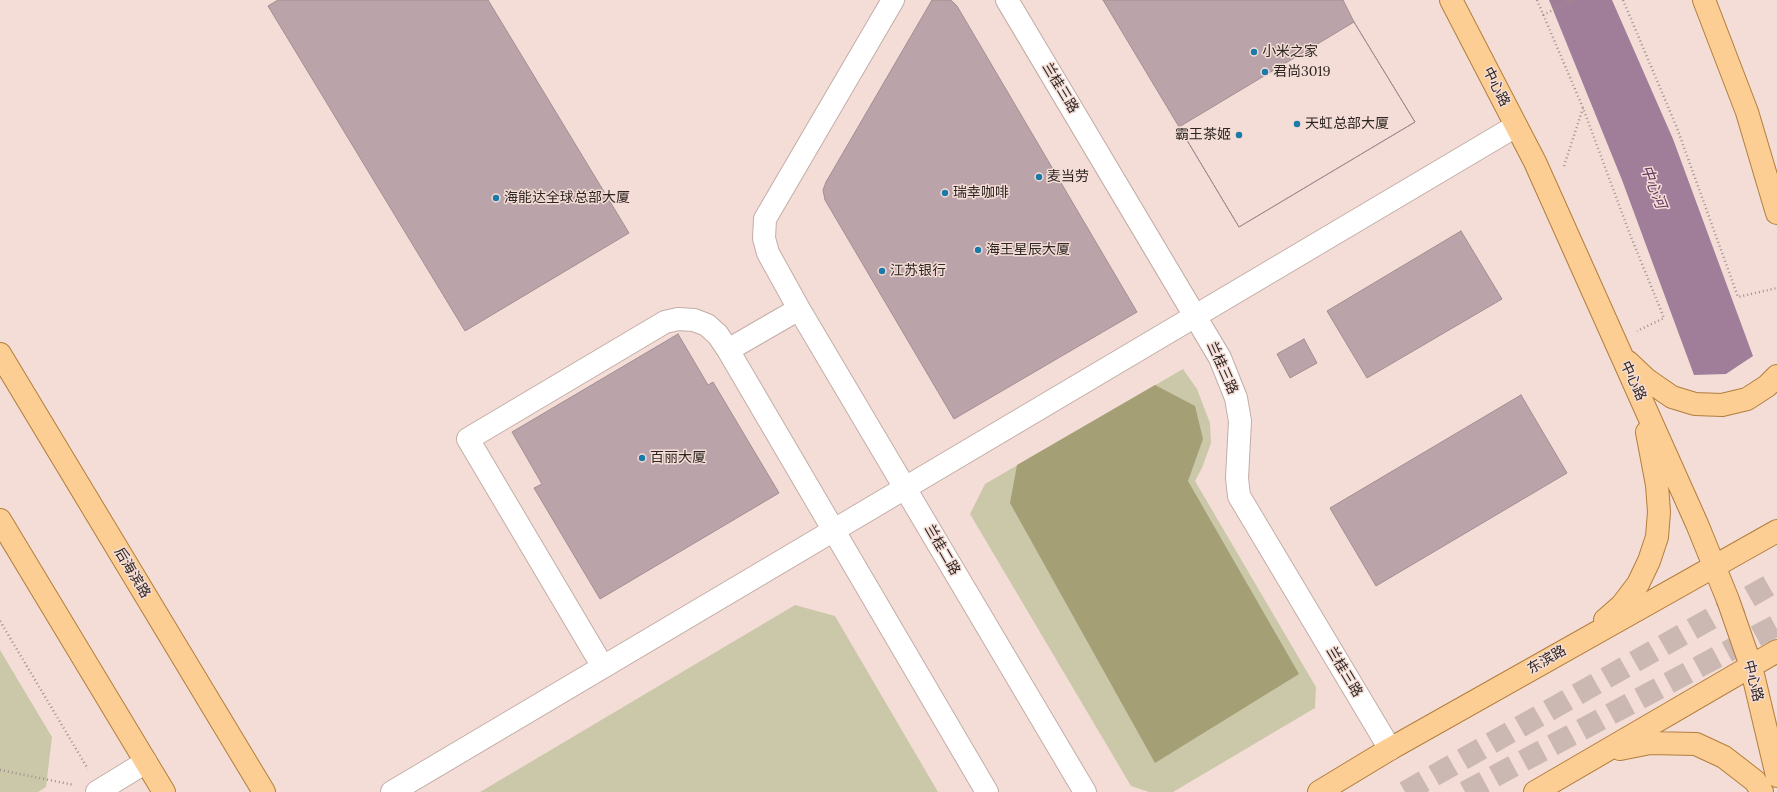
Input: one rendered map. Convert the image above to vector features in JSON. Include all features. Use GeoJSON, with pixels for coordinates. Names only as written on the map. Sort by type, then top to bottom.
{"type":"FeatureCollection","features":[{"type":"Feature","properties":{"kind":"main road","name":"中心路"},"geometry":{"type":"LineString","coordinates":[[1451,0],[1554,203],[1697,524],[1751,666],[1777,776]]}},
{"type":"Feature","properties":{"kind":"main road"},"geometry":{"type":"LineString","coordinates":[[1704,0],[1747,112],[1777,213]]}},
{"type":"Feature","properties":{"kind":"main road","name":"后海滨路"},"geometry":{"type":"LineString","coordinates":[[0,354],[264,792]]}},
{"type":"Feature","properties":{"kind":"main road"},"geometry":{"type":"LineString","coordinates":[[1621,356],[1646,379],[1672,397],[1695,404],[1722,405],[1747,399],[1767,386],[1777,376]]}},
{"type":"Feature","properties":{"kind":"main road"},"geometry":{"type":"LineString","coordinates":[[1584,640],[1622,605],[1638,584],[1649,561],[1657,537],[1659,512],[1657,485],[1642,401]]}},
{"type":"Feature","properties":{"kind":"main road"},"geometry":{"type":"LineString","coordinates":[[0,520],[164,792]]}},
{"type":"Feature","properties":{"kind":"main road","name":"东滨路"},"geometry":{"type":"LineString","coordinates":[[1319,792],[1390,749],[1777,531]]}},
{"type":"Feature","properties":{"kind":"main road"},"geometry":{"type":"LineString","coordinates":[[1535,792],[1777,651]]}},
{"type":"Feature","properties":{"kind":"main road"},"geometry":{"type":"LineString","coordinates":[[1599,754],[1650,743],[1696,744],[1724,757],[1755,781],[1762,792]]}},
{"type":"Feature","properties":{"kind":"street","name":"兰桂二路"},"geometry":{"type":"LineString","coordinates":[[893,0],[765,219],[764,238],[768,253],[799,309],[906,488],[1079,788]]}},
{"type":"Feature","properties":{"kind":"street","name":"兰桂三路"},"geometry":{"type":"LineString","coordinates":[[1007,0],[1220,358],[1236,398],[1240,421],[1237,478],[1239,496],[1390,749]]}},
{"type":"Feature","properties":{"kind":"street"},"geometry":{"type":"LineString","coordinates":[[392,792],[1516,126]]}},
{"type":"Feature","properties":{"kind":"street"},"geometry":{"type":"LineString","coordinates":[[728,350],[799,309]]}},
{"type":"Feature","properties":{"kind":"street"},"geometry":{"type":"LineString","coordinates":[[603,667],[468,440],[665,322],[678,319],[694,320],[707,325],[718,335],[728,350],[987,792]]}},
{"type":"Feature","properties":{"kind":"street"},"geometry":{"type":"LineString","coordinates":[[99,791],[146,762]]}},
{"type":"Feature","properties":{"kind":"path"},"geometry":{"type":"LineString","coordinates":[[1537,0],[1582,108],[1629,232],[1664,318]]}},
{"type":"Feature","properties":{"kind":"path"},"geometry":{"type":"LineString","coordinates":[[1543,15],[1573,0]]}},
{"type":"Feature","properties":{"kind":"path"},"geometry":{"type":"LineString","coordinates":[[1623,0],[1677,128],[1738,297],[1777,288]]}},
{"type":"Feature","properties":{"kind":"path"},"geometry":{"type":"LineString","coordinates":[[1554,203],[1582,108]]}},
{"type":"Feature","properties":{"kind":"path"},"geometry":{"type":"LineString","coordinates":[[0,622],[99,791]]}},
{"type":"Feature","properties":{"kind":"path"},"geometry":{"type":"LineString","coordinates":[[0,770],[99,791]]}},
{"type":"Feature","properties":{"kind":"shaded area"},"geometry":{"type":"Polygon","coordinates":[[[1183,369],[1197,389],[1210,423],[1211,443],[1202,468],[1195,481],[1316,687],[1315,708],[1173,792],[1149,792],[1131,786],[970,514],[985,484],[1183,369]]]}},
{"type":"Feature","properties":{"kind":"shaded area"},"geometry":{"type":"Polygon","coordinates":[[[1155,385],[1195,406],[1203,439],[1188,481],[1299,674],[1155,763],[1010,503],[1017,465],[1155,385]]]}},
{"type":"Feature","properties":{"kind":"shaded area"},"geometry":{"type":"Polygon","coordinates":[[[795,605],[835,616],[938,792],[480,792],[795,605]]]}},
{"type":"Feature","properties":{"kind":"shaded area"},"geometry":{"type":"Polygon","coordinates":[[[0,650],[52,737],[46,787],[38,792],[0,792],[0,650]]]}},
{"type":"Feature","properties":{"kind":"water","name":"中心河"},"geometry":{"type":"Polygon","coordinates":[[[1549,0],[1612,0],[1673,139],[1753,356],[1726,374],[1694,375],[1622,180],[1549,0]]]}},
{"type":"Feature","properties":{"kind":"building","name":"海能达全球总部大厦"},"geometry":{"type":"Polygon","coordinates":[[[278,0],[488,0],[629,233],[465,331],[268,6],[278,0]]]}},
{"type":"Feature","properties":{"kind":"building","name":"海王星辰大厦"},"geometry":{"type":"Polygon","coordinates":[[[932,0],[951,0],[957,6],[1137,312],[954,419],[825,200],[823,190],[826,182],[932,0]]]}},
{"type":"Feature","properties":{"kind":"building","name":"君尚3019"},"geometry":{"type":"Polygon","coordinates":[[[1103,0],[1343,0],[1354,22],[1415,122],[1239,227],[1103,0]]]}},
{"type":"Feature","properties":{"kind":"building","name":"天虹总部大厦"},"geometry":{"type":"Polygon","coordinates":[[[1354,22],[1415,122],[1239,227],[1179,127],[1354,22]]]}},
{"type":"Feature","properties":{"kind":"building"},"geometry":{"type":"Polygon","coordinates":[[[1461,231],[1502,299],[1367,378],[1327,311],[1461,231]]]}},
{"type":"Feature","properties":{"kind":"building","name":"百丽大厦"},"geometry":{"type":"Polygon","coordinates":[[[678,334],[708,385],[713,382],[779,493],[600,599],[534,488],[542,484],[512,432],[678,334]]]}},
{"type":"Feature","properties":{"kind":"building"},"geometry":{"type":"Polygon","coordinates":[[[1304,339],[1317,363],[1290,378],[1277,354],[1304,339]]]}},
{"type":"Feature","properties":{"kind":"building"},"geometry":{"type":"Polygon","coordinates":[[[1521,395],[1567,473],[1376,586],[1330,508],[1521,395]]]}},
{"type":"Feature","properties":{"kind":"tunnel"},"geometry":{"type":"LineString","coordinates":[[1405,792],[1777,581]]}},
{"type":"Feature","properties":{"kind":"tunnel"},"geometry":{"type":"LineString","coordinates":[[1465,792],[1777,625]]}},
{"type":"Feature","properties":{"kind":"place","name":"小米之家"},"geometry":{"type":"Point","coordinates":[1254,52]}},
{"type":"Feature","properties":{"kind":"place","name":"君尚3019"},"geometry":{"type":"Point","coordinates":[1265,72]}},
{"type":"Feature","properties":{"kind":"place","name":"天虹总部大厦"},"geometry":{"type":"Point","coordinates":[1297,124]}},
{"type":"Feature","properties":{"kind":"place","name":"霸王茶姬"},"geometry":{"type":"Point","coordinates":[1239,135]}},
{"type":"Feature","properties":{"kind":"place","name":"麦当劳"},"geometry":{"type":"Point","coordinates":[1039,177]}},
{"type":"Feature","properties":{"kind":"place","name":"瑞幸咖啡"},"geometry":{"type":"Point","coordinates":[945,193]}},
{"type":"Feature","properties":{"kind":"place","name":"海能达全球总部大厦"},"geometry":{"type":"Point","coordinates":[496,198]}},
{"type":"Feature","properties":{"kind":"place","name":"海王星辰大厦"},"geometry":{"type":"Point","coordinates":[978,250]}},
{"type":"Feature","properties":{"kind":"place","name":"江苏银行"},"geometry":{"type":"Point","coordinates":[882,271]}},
{"type":"Feature","properties":{"kind":"place","name":"百丽大厦"},"geometry":{"type":"Point","coordinates":[642,458]}}]}
